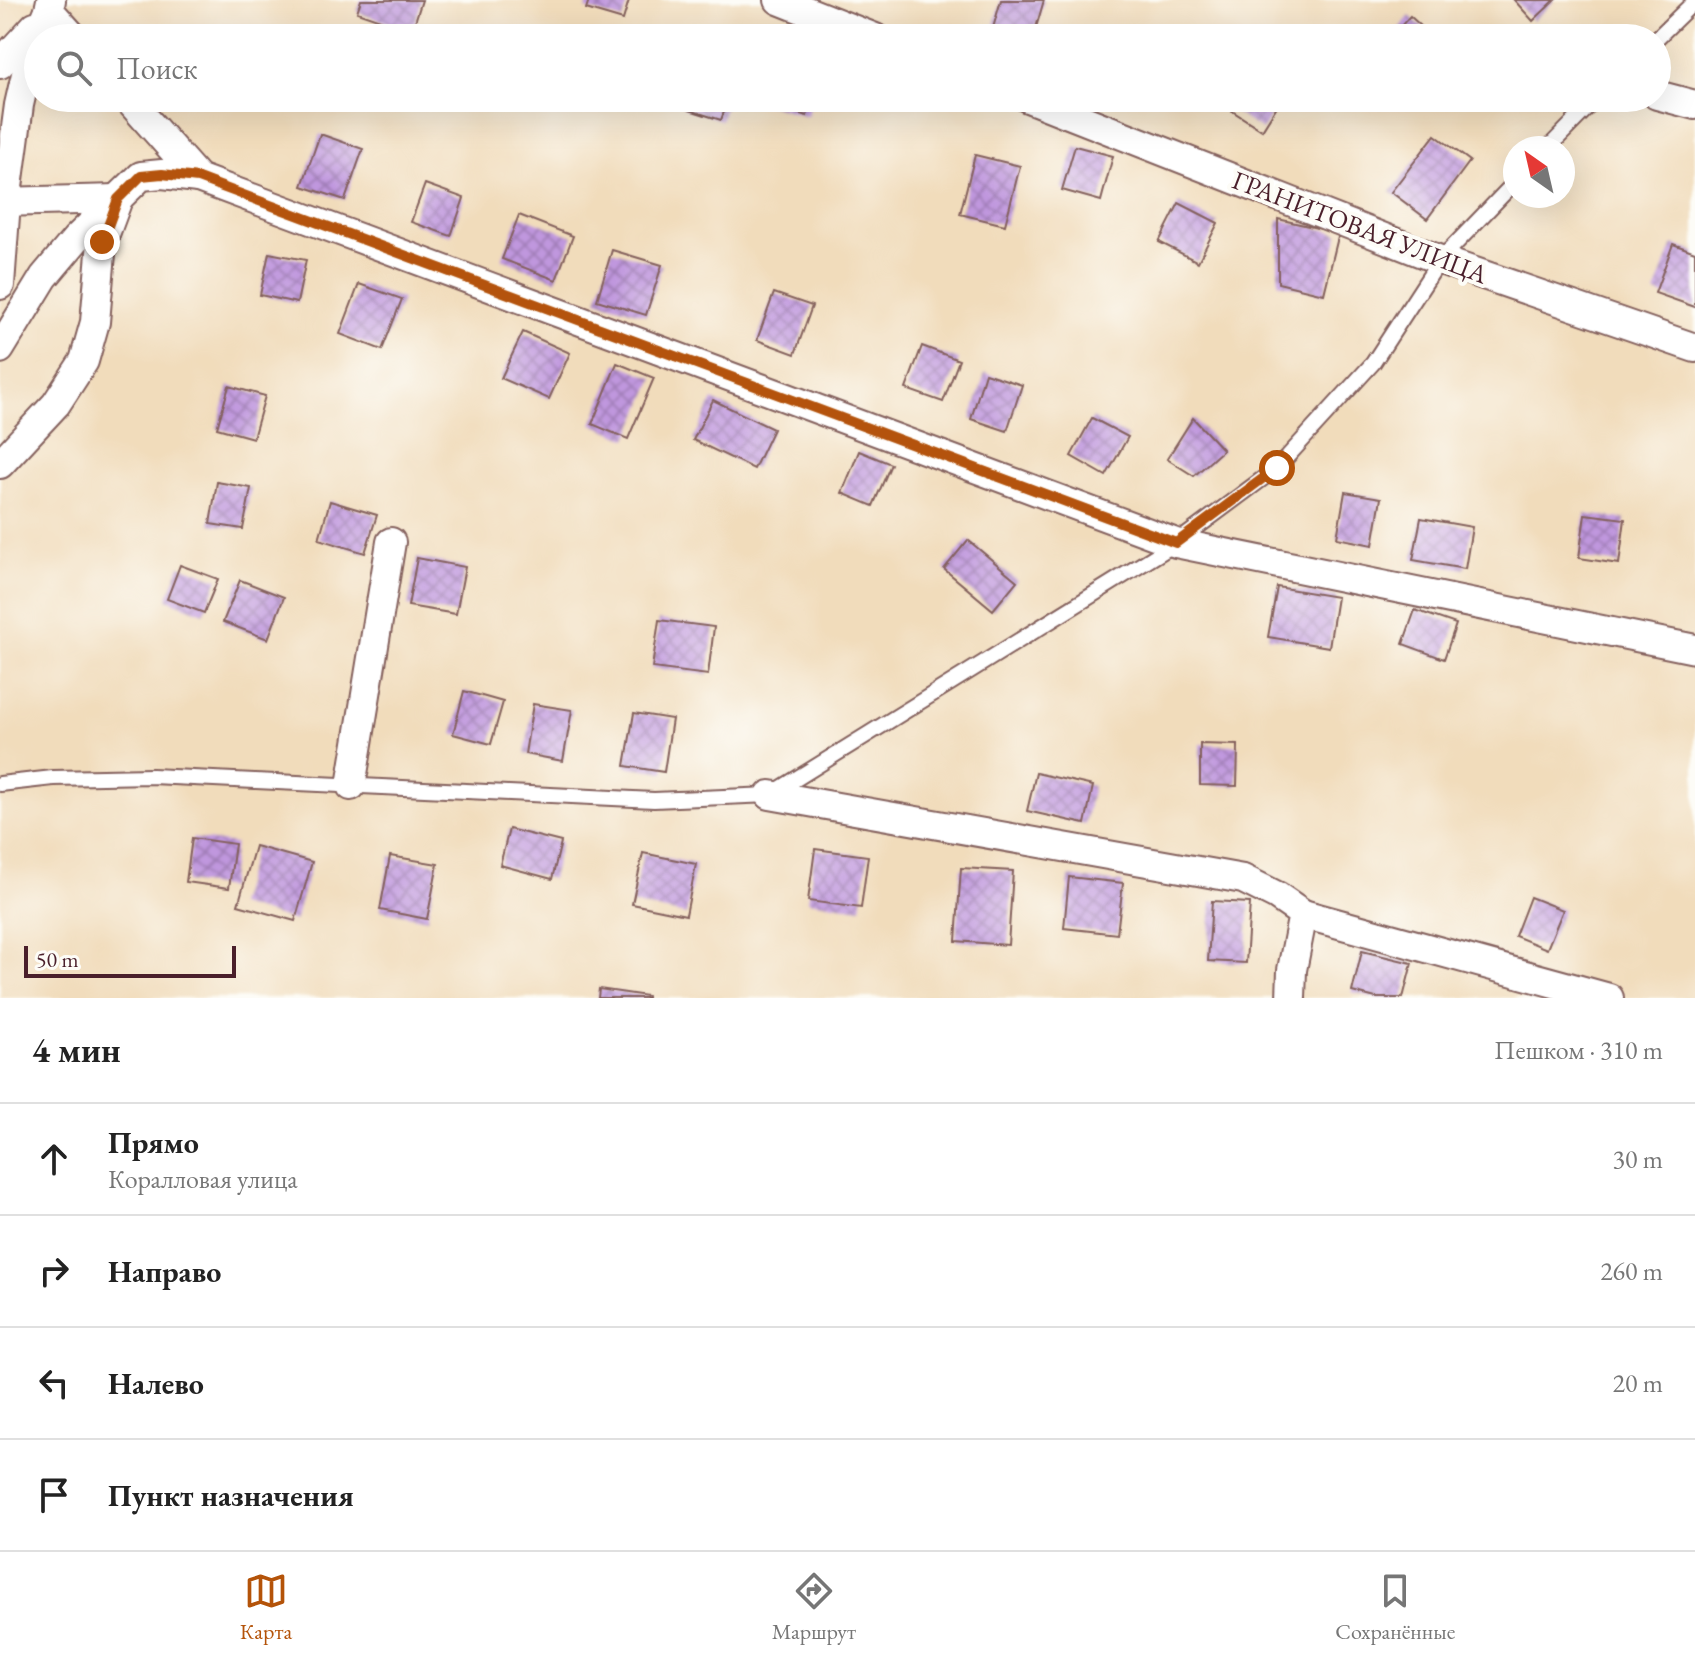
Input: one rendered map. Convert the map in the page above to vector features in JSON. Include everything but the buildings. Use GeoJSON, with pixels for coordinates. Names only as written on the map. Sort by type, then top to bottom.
{"type":"FeatureCollection","features":[{"type":"Feature","properties":{"kind":"street"},"geometry":{"type":"LineString","coordinates":[[779,0],[840,24]]}},
{"type":"Feature","properties":{"kind":"street"},"geometry":{"type":"LineString","coordinates":[[50,5],[64,24]]}},
{"type":"Feature","properties":{"kind":"street"},"geometry":{"type":"LineString","coordinates":[[34,24],[50,5]]}},
{"type":"Feature","properties":{"kind":"street"},"geometry":{"type":"LineString","coordinates":[[42,24],[50,5]]}},
{"type":"Feature","properties":{"kind":"street"},"geometry":{"type":"LineString","coordinates":[[0,64],[24,36]]}},
{"type":"Feature","properties":{"kind":"street"},"geometry":{"type":"LineString","coordinates":[[0,285],[3,202],[24,83]]}},
{"type":"Feature","properties":{"kind":"street"},"geometry":{"type":"LineString","coordinates":[[1671,99],[1695,105]]}},
{"type":"Feature","properties":{"kind":"street"},"geometry":{"type":"LineString","coordinates":[[139,112],[198,178]]}},
{"type":"Feature","properties":{"kind":"street","name":"ГРАНИТОВАЯ УЛИЦА"},"geometry":{"type":"LineString","coordinates":[[1064,112],[1440,260],[1695,348]]}},
{"type":"Feature","properties":{"kind":"street"},"geometry":{"type":"LineString","coordinates":[[0,349],[44,277],[76,239],[141,176],[162,174],[198,178],[1176,543],[1695,649]]}},
{"type":"Feature","properties":{"kind":"street"},"geometry":{"type":"LineString","coordinates":[[3,202],[118,199]]}},
{"type":"Feature","properties":{"kind":"street"},"geometry":{"type":"LineString","coordinates":[[0,464],[56,404],[84,361],[95,322],[102,242],[118,199]]}},
{"type":"Feature","properties":{"kind":"street"},"geometry":{"type":"LineString","coordinates":[[0,329],[0,349]]}},
{"type":"Feature","properties":{"kind":"street"},"geometry":{"type":"LineString","coordinates":[[351,786],[391,542]]}},
{"type":"Feature","properties":{"kind":"street"},"geometry":{"type":"LineString","coordinates":[[770,795],[1243,879],[1277,896],[1303,914],[1609,998]]}},
{"type":"Feature","properties":{"kind":"street"},"geometry":{"type":"LineString","coordinates":[[1291,998],[1292,970],[1303,914]]}},
{"type":"Feature","properties":{"kind":"lane"},"geometry":{"type":"LineString","coordinates":[[1671,24],[1695,1]]}},
{"type":"Feature","properties":{"kind":"lane"},"geometry":{"type":"LineString","coordinates":[[1560,136],[1583,112]]}},
{"type":"Feature","properties":{"kind":"lane"},"geometry":{"type":"LineString","coordinates":[[0,784],[53,778],[152,776],[654,800],[770,795],[1176,543],[1277,468],[1373,363],[1440,260],[1503,194]]}},
{"type":"Feature","properties":{"kind":"route"},"geometry":{"type":"LineString","coordinates":[[102,242],[118,199],[141,176],[162,174],[198,178],[1176,543],[1277,468]]}}]}
